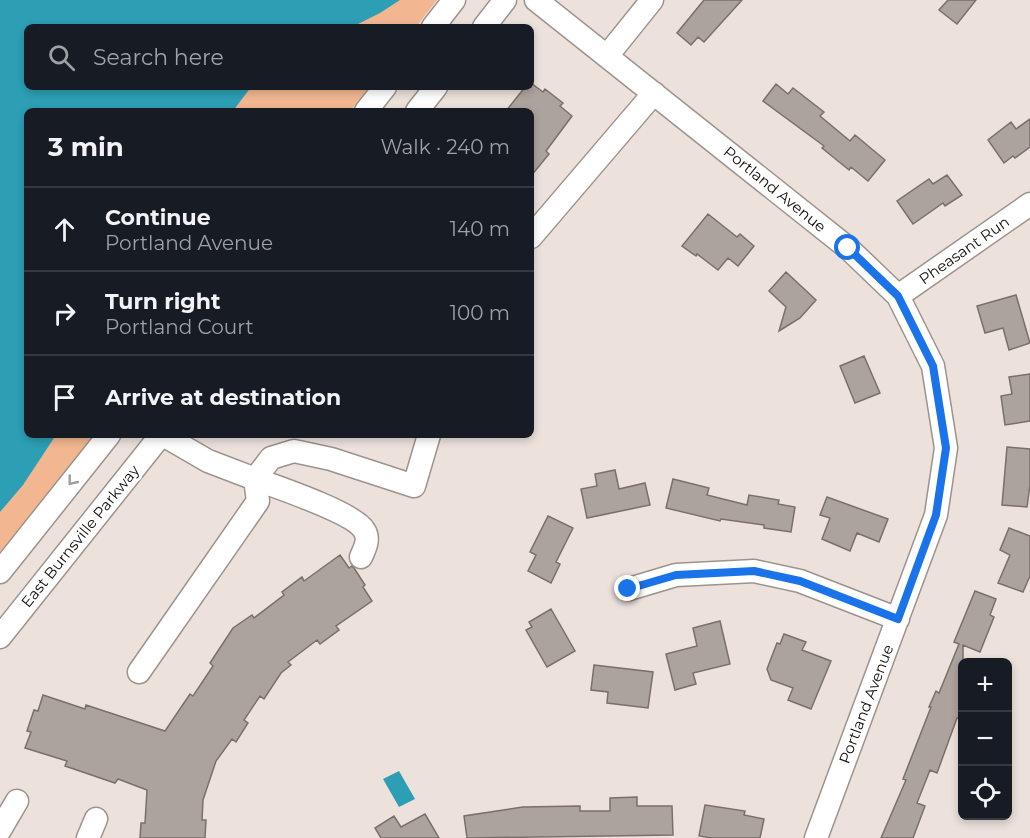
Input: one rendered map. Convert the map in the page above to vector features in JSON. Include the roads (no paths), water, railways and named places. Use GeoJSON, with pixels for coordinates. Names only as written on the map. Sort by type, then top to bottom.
{"type":"FeatureCollection","features":[{"type":"Feature","properties":{"kind":"street"},"geometry":{"type":"LineString","coordinates":[[435,24],[454,0]]}},
{"type":"Feature","properties":{"kind":"street"},"geometry":{"type":"LineString","coordinates":[[486,24],[505,0]]}},
{"type":"Feature","properties":{"kind":"street","name":"Portland Avenue"},"geometry":{"type":"LineString","coordinates":[[536,0],[848,248],[898,296],[933,366],[946,448],[936,515],[816,838]]}},
{"type":"Feature","properties":{"kind":"street"},"geometry":{"type":"LineString","coordinates":[[607,56],[652,0]]}},
{"type":"Feature","properties":{"kind":"street"},"geometry":{"type":"LineString","coordinates":[[368,108],[383,90]]}},
{"type":"Feature","properties":{"kind":"street"},"geometry":{"type":"LineString","coordinates":[[419,108],[434,90]]}},
{"type":"Feature","properties":{"kind":"street"},"geometry":{"type":"LineString","coordinates":[[534,233],[654,93]]}},
{"type":"Feature","properties":{"kind":"street","name":"Pheasant Run"},"geometry":{"type":"LineString","coordinates":[[898,296],[1030,204]]}},
{"type":"Feature","properties":{"kind":"street"},"geometry":{"type":"LineString","coordinates":[[0,572],[107,438]]}},
{"type":"Feature","properties":{"kind":"street","name":"East Burnsville Parkway"},"geometry":{"type":"LineString","coordinates":[[0,637],[160,438]]}},
{"type":"Feature","properties":{"kind":"street"},"geometry":{"type":"LineString","coordinates":[[167,438],[208,461],[321,505],[357,522],[366,532],[367,544],[362,557]]}},
{"type":"Feature","properties":{"kind":"street"},"geometry":{"type":"LineString","coordinates":[[139,672],[258,501],[255,478],[271,458],[294,451],[331,459],[414,486],[428,438]]}},
{"type":"Feature","properties":{"kind":"street"},"geometry":{"type":"LineString","coordinates":[[628,589],[676,575],[754,571],[800,581],[898,619]]}},
{"type":"Feature","properties":{"kind":"street"},"geometry":{"type":"LineString","coordinates":[[0,830],[17,801]]}},
{"type":"Feature","properties":{"kind":"water"},"geometry":{"type":"Polygon","coordinates":[[[0,0],[400,0],[358,24],[24,24],[24,90],[249,90],[235,108],[24,108],[24,438],[54,438],[23,485],[0,512],[0,0]]]}},
{"type":"Feature","properties":{"kind":"water"},"geometry":{"type":"Polygon","coordinates":[[[399,771],[415,799],[399,807],[383,779],[399,771]]]}}]}
